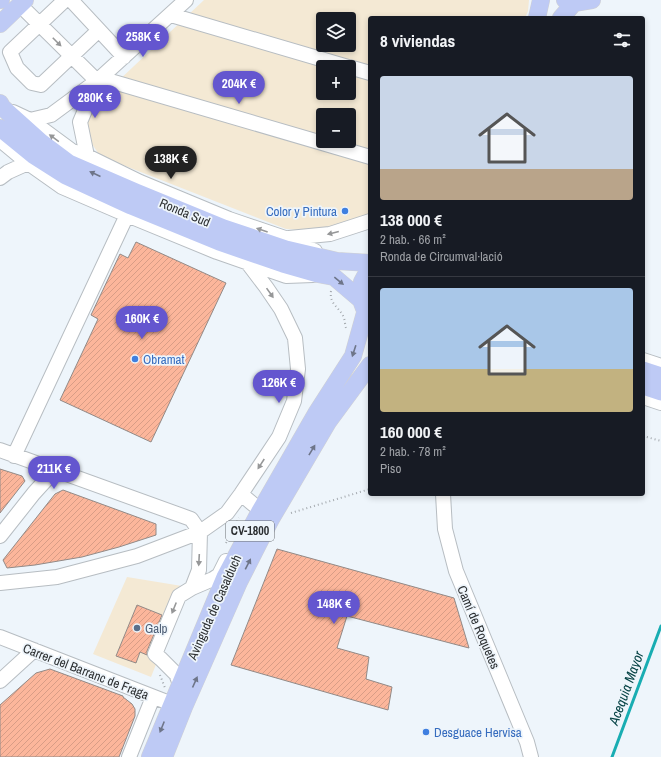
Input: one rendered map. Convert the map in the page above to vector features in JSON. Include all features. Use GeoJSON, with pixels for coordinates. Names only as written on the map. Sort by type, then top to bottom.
{"type":"FeatureCollection","features":[{"type":"Feature","properties":{"kind":"main road"},"geometry":{"type":"LineString","coordinates":[[537,16],[541,0]]}},
{"type":"Feature","properties":{"kind":"main road"},"geometry":{"type":"LineString","coordinates":[[562,16],[569,2],[592,0]]}},
{"type":"Feature","properties":{"kind":"main road"},"geometry":{"type":"LineString","coordinates":[[0,24],[22,2]]}},
{"type":"Feature","properties":{"kind":"main road","name":"Ronda Sud"},"geometry":{"type":"LineString","coordinates":[[1,105],[41,142],[69,163],[224,228],[286,249],[337,261],[368,263]]}},
{"type":"Feature","properties":{"kind":"main road","name":"Ronda Sud"},"geometry":{"type":"LineString","coordinates":[[0,139],[33,155],[66,176],[131,206],[219,242],[283,264],[334,277],[366,311]]}},
{"type":"Feature","properties":{"kind":"main road","name":"Avinguda de Casalduch"},"geometry":{"type":"LineString","coordinates":[[150,757],[225,577],[260,511],[317,412],[353,356],[366,311],[362,282],[368,271]]}},
{"type":"Feature","properties":{"kind":"main road","name":"Avinguda de Casalduch"},"geometry":{"type":"LineString","coordinates":[[164,757],[184,707],[239,582],[271,519],[328,422],[368,368]]}},
{"type":"Feature","properties":{"kind":"main road"},"geometry":{"type":"LineString","coordinates":[[645,371],[661,376]]}},
{"type":"Feature","properties":{"kind":"main road"},"geometry":{"type":"LineString","coordinates":[[645,387],[661,392]]}},
{"type":"Feature","properties":{"kind":"street"},"geometry":{"type":"LineString","coordinates":[[65,0],[10,52],[17,68],[32,83],[41,85],[99,30]]}},
{"type":"Feature","properties":{"kind":"street"},"geometry":{"type":"LineString","coordinates":[[71,0],[124,57]]}},
{"type":"Feature","properties":{"kind":"street"},"geometry":{"type":"LineString","coordinates":[[30,120],[51,115],[99,80],[186,0]]}},
{"type":"Feature","properties":{"kind":"street"},"geometry":{"type":"LineString","coordinates":[[22,2],[39,24],[71,56],[99,80],[368,156]]}},
{"type":"Feature","properties":{"kind":"street"},"geometry":{"type":"LineString","coordinates":[[171,15],[325,60]]}},
{"type":"Feature","properties":{"kind":"street"},"geometry":{"type":"LineString","coordinates":[[356,69],[368,72]]}},
{"type":"Feature","properties":{"kind":"street"},"geometry":{"type":"LineString","coordinates":[[87,156],[80,122],[99,80]]}},
{"type":"Feature","properties":{"kind":"street"},"geometry":{"type":"LineString","coordinates":[[1,105],[30,120],[72,151],[87,156],[140,182],[229,219],[288,238],[337,261]]}},
{"type":"Feature","properties":{"kind":"street","name":"Ronda Sud"},"geometry":{"type":"LineString","coordinates":[[0,139],[28,163],[62,186],[127,215],[217,252],[286,276],[318,274]]}},
{"type":"Feature","properties":{"kind":"street"},"geometry":{"type":"LineString","coordinates":[[0,178],[8,172],[28,163]]}},
{"type":"Feature","properties":{"kind":"street"},"geometry":{"type":"LineString","coordinates":[[14,456],[127,215]]}},
{"type":"Feature","properties":{"kind":"street"},"geometry":{"type":"LineString","coordinates":[[288,238],[330,234],[368,222]]}},
{"type":"Feature","properties":{"kind":"street"},"geometry":{"type":"LineString","coordinates":[[2,584],[57,577],[137,556],[200,532],[228,513],[279,436],[294,401],[298,369],[295,338],[281,309],[247,262]]}},
{"type":"Feature","properties":{"kind":"street"},"geometry":{"type":"LineString","coordinates":[[645,361],[661,366]]}},
{"type":"Feature","properties":{"kind":"street"},"geometry":{"type":"LineString","coordinates":[[645,398],[661,403]]}},
{"type":"Feature","properties":{"kind":"street"},"geometry":{"type":"LineString","coordinates":[[180,684],[176,674],[155,654],[179,596],[192,588],[213,579],[219,574],[254,505],[317,412]]}},
{"type":"Feature","properties":{"kind":"street"},"geometry":{"type":"LineString","coordinates":[[0,450],[191,519],[200,532],[199,570],[192,588]]}},
{"type":"Feature","properties":{"kind":"street"},"geometry":{"type":"LineString","coordinates":[[34,493],[35,463]]}},
{"type":"Feature","properties":{"kind":"street"},"geometry":{"type":"LineString","coordinates":[[0,536],[34,493],[55,470]]}},
{"type":"Feature","properties":{"kind":"street"},"geometry":{"type":"LineString","coordinates":[[241,494],[254,505]]}},
{"type":"Feature","properties":{"kind":"street","name":"Camí de Roquetes"},"geometry":{"type":"LineString","coordinates":[[443,496],[445,528],[456,571],[527,742],[531,757]]}},
{"type":"Feature","properties":{"kind":"street","name":"Carrer del Barranc de Fraga"},"geometry":{"type":"LineString","coordinates":[[2,635],[34,650],[172,704]]}},
{"type":"Feature","properties":{"kind":"street"},"geometry":{"type":"LineString","coordinates":[[0,681],[34,650]]}},
{"type":"Feature","properties":{"kind":"street"},"geometry":{"type":"LineString","coordinates":[[129,757],[153,697]]}},
{"type":"Feature","properties":{"kind":"path"},"geometry":{"type":"LineString","coordinates":[[645,437],[661,441]]}},
{"type":"Feature","properties":{"kind":"path"},"geometry":{"type":"LineString","coordinates":[[271,519],[368,490]]}},
{"type":"Feature","properties":{"kind":"shaded area"},"geometry":{"type":"Polygon","coordinates":[[[204,0],[529,0],[526,16],[368,16],[368,216],[357,221],[313,231],[286,229],[105,158],[98,153],[90,141],[88,120],[91,109],[99,99],[204,0]]]}},
{"type":"Feature","properties":{"kind":"shaded area","name":"Galp"},"geometry":{"type":"Polygon","coordinates":[[[127,577],[182,586],[181,602],[151,677],[93,654],[127,577]]]}},
{"type":"Feature","properties":{"kind":"building","name":"Obramat"},"geometry":{"type":"Polygon","coordinates":[[[136,242],[226,283],[151,442],[60,400],[98,319],[91,315],[120,254],[128,258],[136,242]]]}},
{"type":"Feature","properties":{"kind":"building"},"geometry":{"type":"Polygon","coordinates":[[[0,469],[22,476],[25,481],[0,513],[0,469]]]}},
{"type":"Feature","properties":{"kind":"building"},"geometry":{"type":"Polygon","coordinates":[[[63,490],[156,524],[156,535],[82,557],[7,568],[3,560],[55,494],[63,490]]]}},
{"type":"Feature","properties":{"kind":"building"},"geometry":{"type":"Polygon","coordinates":[[[277,549],[454,598],[469,648],[347,616],[337,648],[369,657],[366,679],[392,687],[388,710],[231,665],[277,549]]]}},
{"type":"Feature","properties":{"kind":"building"},"geometry":{"type":"Polygon","coordinates":[[[137,605],[162,615],[147,651],[147,655],[140,652],[136,663],[116,656],[137,605]]]}},
{"type":"Feature","properties":{"kind":"building"},"geometry":{"type":"Polygon","coordinates":[[[50,669],[123,696],[132,704],[135,709],[135,716],[119,757],[0,757],[0,705],[36,673],[50,669]]]}},
{"type":"Feature","properties":{"kind":"waterway","name":"Acequia Mayor"},"geometry":{"type":"LineString","coordinates":[[612,757],[661,626]]}},
{"type":"Feature","properties":{"kind":"place","name":"Color y Pintura"},"geometry":{"type":"Point","coordinates":[345,211]}},
{"type":"Feature","properties":{"kind":"place","name":"Obramat"},"geometry":{"type":"Point","coordinates":[135,359]}},
{"type":"Feature","properties":{"kind":"place","name":"Galp"},"geometry":{"type":"Point","coordinates":[137,628]}},
{"type":"Feature","properties":{"kind":"place","name":"Desguace Hervisa"},"geometry":{"type":"Point","coordinates":[426,732]}}]}
